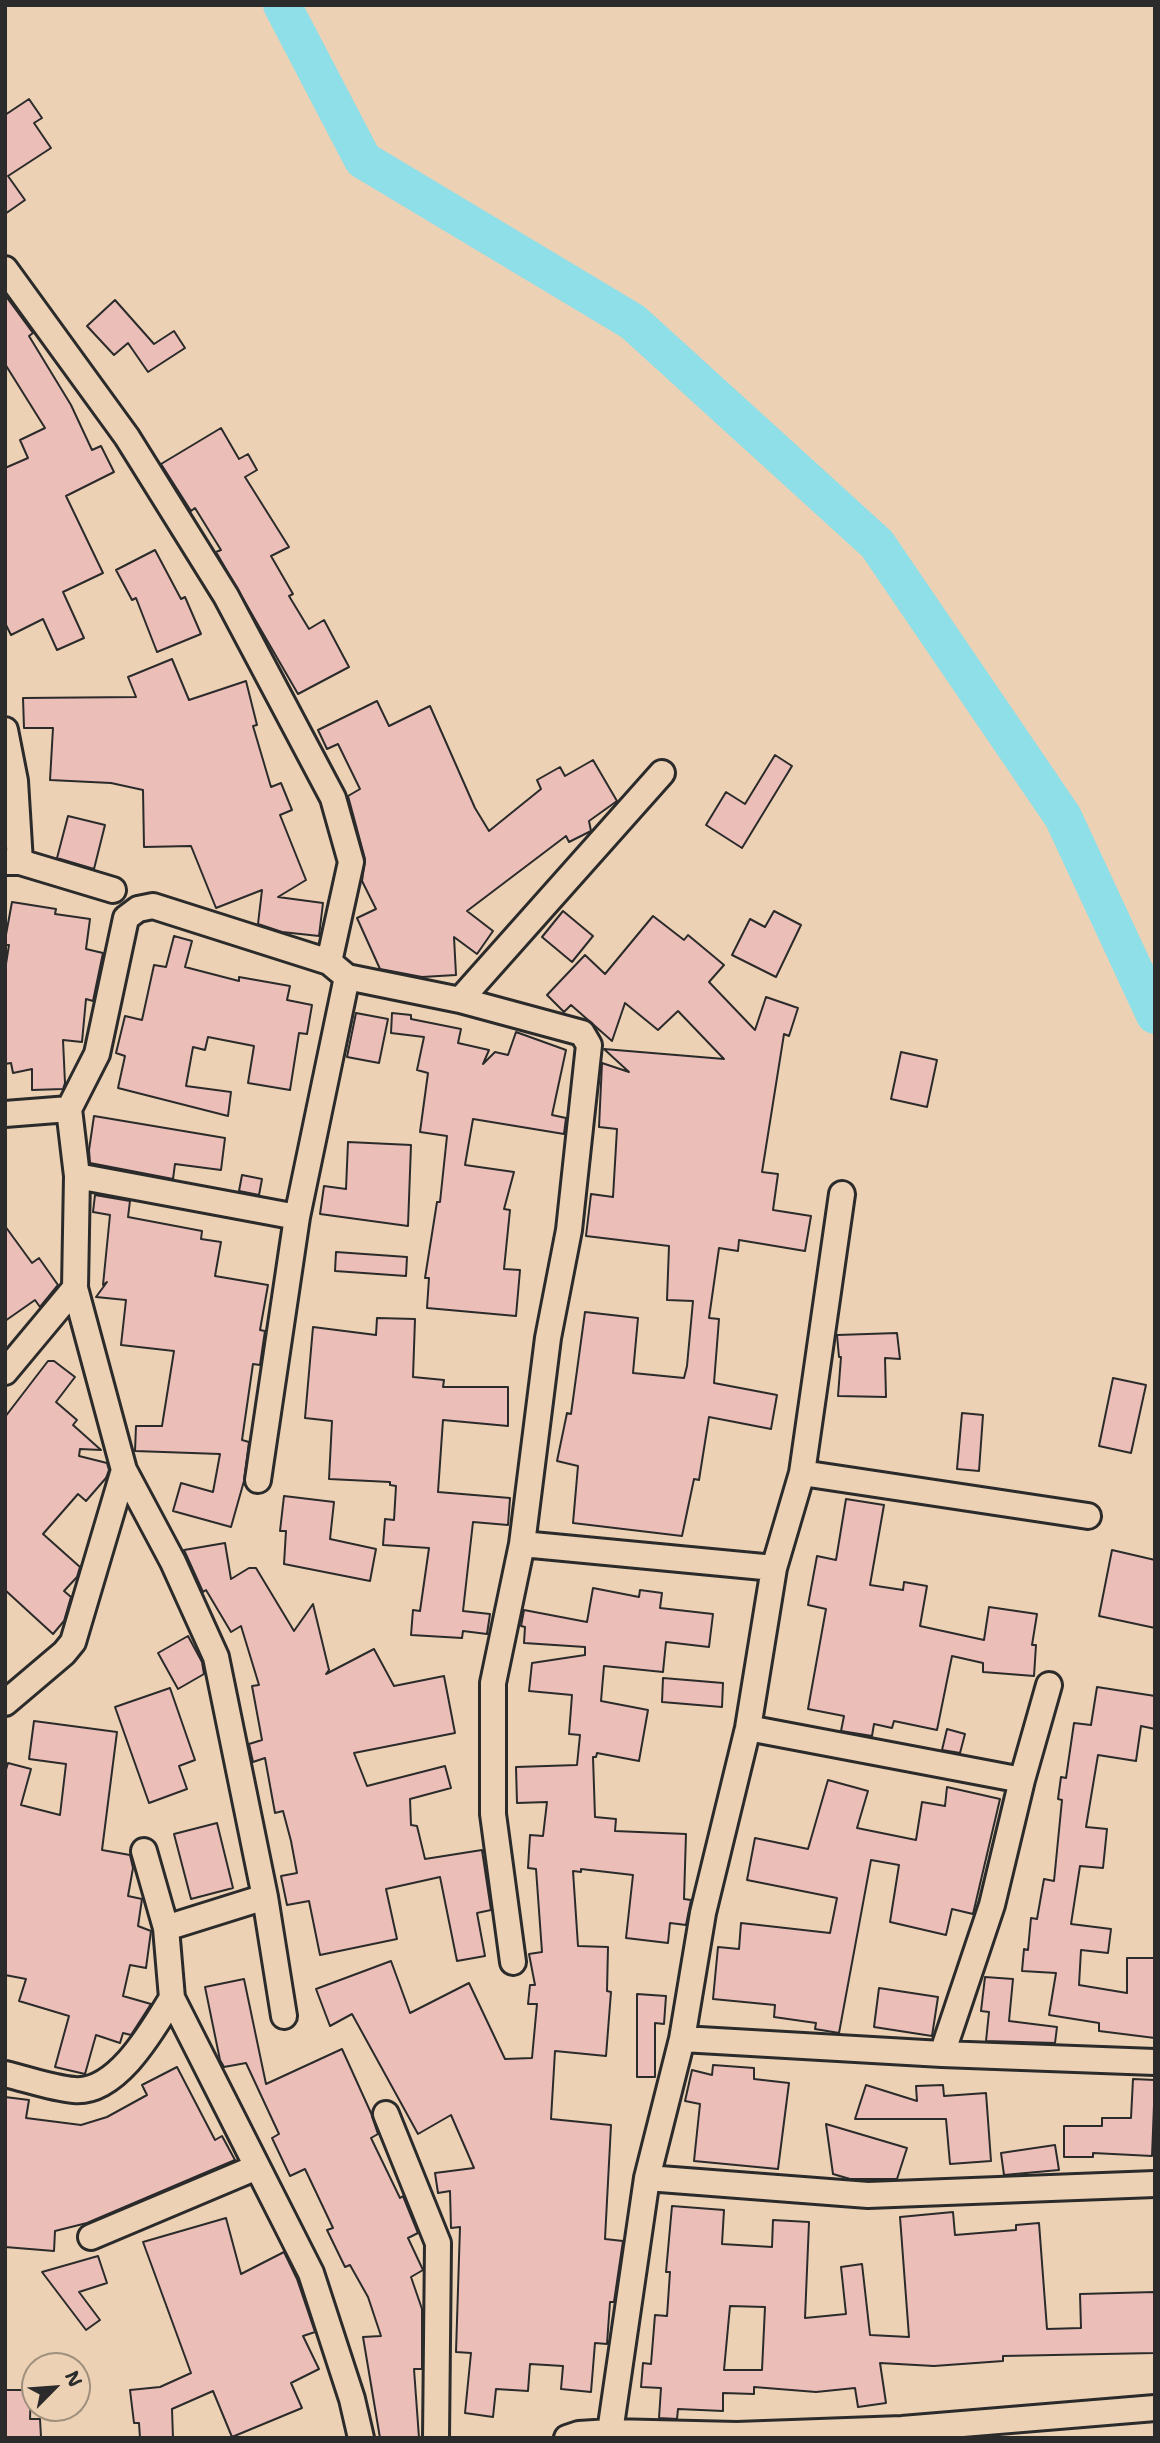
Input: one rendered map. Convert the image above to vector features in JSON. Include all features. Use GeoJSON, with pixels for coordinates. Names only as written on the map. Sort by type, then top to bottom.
{"type":"FeatureCollection","features":[{"type":"Feature","properties":{"kind":"street"},"geometry":{"type":"LineString","coordinates":[[5,270],[127,437],[212,573],[333,798],[351,862],[338,970],[297,1217],[258,1480]]}},
{"type":"Feature","properties":{"kind":"street"},"geometry":{"type":"LineString","coordinates":[[5,730],[15,781],[13,862],[113,890]]}},
{"type":"Feature","properties":{"kind":"street"},"geometry":{"type":"LineString","coordinates":[[460,1000],[662,773]]}},
{"type":"Feature","properties":{"kind":"street"},"geometry":{"type":"LineString","coordinates":[[284,2016],[265,1896],[216,1657],[178,1573],[124,1470],[75,1288],[76,1176],[69,1109],[97,1054],[126,918],[138,909],[153,906],[338,970],[582,1033],[589,1045],[569,1230],[548,1338],[522,1544],[493,1683],[493,1814],[513,1962]]}},
{"type":"Feature","properties":{"kind":"street"},"geometry":{"type":"LineString","coordinates":[[5,1114],[69,1109]]}},
{"type":"Feature","properties":{"kind":"street"},"geometry":{"type":"LineString","coordinates":[[76,1176],[297,1217]]}},
{"type":"Feature","properties":{"kind":"street"},"geometry":{"type":"LineString","coordinates":[[610,2432],[648,2179],[682,2039],[703,1913],[748,1728],[774,1568],[802,1473],[842,1194]]}},
{"type":"Feature","properties":{"kind":"street"},"geometry":{"type":"LineString","coordinates":[[5,1372],[75,1288]]}},
{"type":"Feature","properties":{"kind":"street"},"geometry":{"type":"LineString","coordinates":[[5,1703],[64,1653],[73,1642],[124,1470]]}},
{"type":"Feature","properties":{"kind":"street"},"geometry":{"type":"LineString","coordinates":[[802,1473],[1088,1516]]}},
{"type":"Feature","properties":{"kind":"street"},"geometry":{"type":"LineString","coordinates":[[522,1544],[774,1568]]}},
{"type":"Feature","properties":{"kind":"street"},"geometry":{"type":"LineString","coordinates":[[942,2054],[992,1905],[1022,1780],[1049,1685]]}},
{"type":"Feature","properties":{"kind":"street"},"geometry":{"type":"LineString","coordinates":[[748,1728],[1022,1780]]}},
{"type":"Feature","properties":{"kind":"street"},"geometry":{"type":"LineString","coordinates":[[144,1851],[166,1928],[172,1998],[311,2273],[352,2399],[361,2438]]}},
{"type":"Feature","properties":{"kind":"street"},"geometry":{"type":"LineString","coordinates":[[166,1928],[265,1896]]}},
{"type":"Feature","properties":{"kind":"street"},"geometry":{"type":"LineString","coordinates":[[5,2074],[74,2090],[98,2085],[115,2074],[144,2042],[172,1998]]}},
{"type":"Feature","properties":{"kind":"street"},"geometry":{"type":"LineString","coordinates":[[682,2039],[942,2054],[1155,2062]]}},
{"type":"Feature","properties":{"kind":"street"},"geometry":{"type":"LineString","coordinates":[[386,2114],[438,2243],[436,2438]]}},
{"type":"Feature","properties":{"kind":"street"},"geometry":{"type":"LineString","coordinates":[[91,2237],[257,2166]]}},
{"type":"Feature","properties":{"kind":"street"},"geometry":{"type":"LineString","coordinates":[[648,2179],[868,2194],[1155,2184]]}},
{"type":"Feature","properties":{"kind":"street"},"geometry":{"type":"LineString","coordinates":[[567,2438],[579,2434],[610,2432],[737,2435],[902,2429],[1155,2408]]}},
{"type":"Feature","properties":{"kind":"building"},"geometry":{"type":"Polygon","coordinates":[[[29,99],[42,118],[34,123],[51,148],[8,176],[25,200],[5,214],[5,115],[29,99]]]}},
{"type":"Feature","properties":{"kind":"building"},"geometry":{"type":"Polygon","coordinates":[[[5,295],[33,333],[29,336],[71,405],[92,450],[101,446],[114,472],[66,496],[103,573],[63,592],[84,638],[57,650],[43,619],[11,635],[5,623],[5,468],[28,458],[20,440],[45,428],[5,364],[5,295]]]}},
{"type":"Feature","properties":{"kind":"building"},"geometry":{"type":"Polygon","coordinates":[[[115,300],[154,344],[174,331],[185,348],[148,372],[128,343],[114,355],[87,326],[115,300]]]}},
{"type":"Feature","properties":{"kind":"building"},"geometry":{"type":"Polygon","coordinates":[[[221,428],[239,459],[248,454],[257,470],[245,477],[289,547],[271,556],[293,594],[289,596],[309,629],[324,620],[349,667],[298,694],[216,552],[221,550],[195,508],[191,511],[161,464],[221,428]]]}},
{"type":"Feature","properties":{"kind":"building"},"geometry":{"type":"Polygon","coordinates":[[[155,550],[181,599],[185,597],[201,634],[157,652],[136,598],[132,600],[116,570],[155,550]]]}},
{"type":"Feature","properties":{"kind":"building"},"geometry":{"type":"Polygon","coordinates":[[[172,659],[189,700],[246,681],[257,725],[253,726],[271,787],[281,783],[292,810],[280,815],[306,880],[278,897],[323,903],[319,936],[282,932],[258,924],[262,890],[216,908],[191,846],[144,847],[143,790],[111,783],[50,780],[53,728],[24,728],[23,698],[136,697],[128,677],[172,659]]]}},
{"type":"Feature","properties":{"kind":"building"},"geometry":{"type":"Polygon","coordinates":[[[377,701],[389,726],[430,706],[475,808],[489,831],[541,789],[537,780],[560,767],[565,776],[593,760],[617,801],[589,821],[591,831],[569,842],[566,836],[467,911],[493,931],[477,954],[454,937],[456,975],[422,977],[380,969],[357,918],[376,909],[362,881],[365,859],[348,796],[360,789],[338,744],[327,749],[318,730],[377,701]]]}},
{"type":"Feature","properties":{"kind":"building"},"geometry":{"type":"Polygon","coordinates":[[[775,755],[792,766],[742,848],[706,825],[726,792],[745,804],[775,755]]]}},
{"type":"Feature","properties":{"kind":"building"},"geometry":{"type":"Polygon","coordinates":[[[68,816],[105,825],[94,869],[57,858],[68,816]]]}},
{"type":"Feature","properties":{"kind":"building"},"geometry":{"type":"Polygon","coordinates":[[[12,902],[56,909],[55,914],[90,919],[86,949],[103,953],[93,1001],[86,999],[82,1042],[63,1040],[63,1089],[32,1090],[32,1069],[13,1073],[11,1063],[5,1064],[5,970],[9,945],[5,945],[5,940],[12,902]]]}},
{"type":"Feature","properties":{"kind":"building"},"geometry":{"type":"Polygon","coordinates":[[[563,911],[593,936],[572,962],[542,937],[563,911]]]}},
{"type":"Feature","properties":{"kind":"building"},"geometry":{"type":"Polygon","coordinates":[[[774,911],[801,925],[776,977],[732,955],[750,919],[765,927],[774,911]]]}},
{"type":"Feature","properties":{"kind":"building"},"geometry":{"type":"Polygon","coordinates":[[[653,916],[684,940],[688,935],[724,965],[709,982],[755,1030],[766,997],[798,1008],[789,1036],[784,1034],[762,1172],[778,1174],[773,1210],[811,1216],[805,1251],[739,1240],[738,1251],[719,1248],[709,1318],[719,1319],[714,1383],[777,1395],[771,1429],[709,1417],[699,1480],[694,1479],[682,1536],[573,1523],[578,1466],[557,1461],[567,1413],[571,1414],[585,1312],[638,1318],[633,1373],[684,1378],[687,1366],[693,1301],[667,1300],[669,1246],[586,1236],[591,1194],[613,1197],[617,1129],[599,1127],[602,1063],[629,1072],[604,1049],[724,1059],[678,1011],[658,1030],[625,1003],[612,1041],[571,1005],[564,1012],[547,995],[585,955],[605,974],[653,916]]]}},
{"type":"Feature","properties":{"kind":"building"},"geometry":{"type":"Polygon","coordinates":[[[174,936],[192,941],[185,967],[239,981],[239,977],[290,986],[287,1000],[312,1005],[307,1034],[299,1033],[290,1090],[248,1083],[254,1046],[208,1037],[205,1050],[193,1047],[186,1086],[231,1092],[228,1116],[118,1088],[125,1056],[116,1053],[125,1016],[142,1020],[154,965],[166,967],[174,936]]]}},
{"type":"Feature","properties":{"kind":"building"},"geometry":{"type":"Polygon","coordinates":[[[356,1013],[388,1019],[379,1063],[347,1057],[356,1013]]]}},
{"type":"Feature","properties":{"kind":"building"},"geometry":{"type":"Polygon","coordinates":[[[392,1013],[411,1015],[411,1019],[461,1029],[458,1043],[489,1050],[483,1064],[495,1052],[508,1055],[516,1032],[566,1050],[552,1115],[566,1118],[564,1134],[473,1119],[465,1165],[514,1172],[504,1209],[510,1210],[504,1269],[520,1270],[516,1316],[427,1308],[429,1278],[425,1278],[437,1202],[440,1202],[447,1136],[420,1132],[428,1073],[417,1070],[424,1037],[391,1033],[392,1013]]]}},
{"type":"Feature","properties":{"kind":"building"},"geometry":{"type":"Polygon","coordinates":[[[901,1052],[937,1060],[927,1107],[891,1099],[901,1052]]]}},
{"type":"Feature","properties":{"kind":"building"},"geometry":{"type":"Polygon","coordinates":[[[94,1116],[225,1138],[221,1170],[175,1164],[173,1179],[90,1163],[94,1116]]]}},
{"type":"Feature","properties":{"kind":"building"},"geometry":{"type":"Polygon","coordinates":[[[348,1142],[411,1145],[408,1226],[320,1214],[324,1186],[346,1189],[348,1142]]]}},
{"type":"Feature","properties":{"kind":"building"},"geometry":{"type":"Polygon","coordinates":[[[242,1175],[262,1179],[259,1195],[239,1191],[242,1175]]]}},
{"type":"Feature","properties":{"kind":"building"},"geometry":{"type":"Polygon","coordinates":[[[95,1195],[130,1201],[128,1217],[202,1231],[201,1239],[221,1242],[215,1276],[268,1285],[260,1330],[265,1331],[260,1365],[253,1364],[242,1440],[249,1442],[244,1481],[231,1527],[173,1511],[181,1483],[213,1492],[220,1454],[135,1451],[136,1426],[162,1426],[174,1351],[121,1345],[126,1300],[96,1297],[107,1282],[103,1285],[110,1215],[93,1212],[95,1195]]]}},
{"type":"Feature","properties":{"kind":"building"},"geometry":{"type":"Polygon","coordinates":[[[5,1226],[32,1263],[39,1258],[58,1285],[40,1307],[35,1300],[5,1321],[5,1226]]]}},
{"type":"Feature","properties":{"kind":"building"},"geometry":{"type":"Polygon","coordinates":[[[336,1252],[407,1257],[406,1276],[335,1271],[336,1252]]]}},
{"type":"Feature","properties":{"kind":"building"},"geometry":{"type":"Polygon","coordinates":[[[377,1318],[415,1319],[413,1377],[444,1380],[443,1387],[508,1387],[508,1426],[443,1420],[438,1492],[510,1498],[508,1525],[473,1522],[463,1611],[490,1614],[487,1634],[463,1631],[462,1638],[411,1635],[413,1610],[420,1611],[429,1548],[383,1545],[385,1519],[394,1520],[396,1486],[390,1485],[390,1482],[329,1479],[332,1421],[305,1418],[313,1327],[376,1335],[377,1318]]]}},
{"type":"Feature","properties":{"kind":"building"},"geometry":{"type":"Polygon","coordinates":[[[897,1333],[900,1359],[885,1358],[886,1397],[838,1396],[841,1357],[837,1335],[897,1333]]]}},
{"type":"Feature","properties":{"kind":"building"},"geometry":{"type":"Polygon","coordinates":[[[48,1361],[54,1361],[75,1377],[56,1402],[77,1420],[73,1425],[101,1450],[80,1449],[79,1456],[107,1463],[109,1470],[106,1478],[86,1501],[78,1494],[43,1534],[80,1567],[77,1577],[64,1591],[71,1597],[64,1621],[53,1634],[5,1590],[5,1417],[48,1361]]]}},
{"type":"Feature","properties":{"kind":"building"},"geometry":{"type":"Polygon","coordinates":[[[1113,1378],[1146,1385],[1131,1453],[1099,1446],[1113,1378]]]}},
{"type":"Feature","properties":{"kind":"building"},"geometry":{"type":"Polygon","coordinates":[[[962,1413],[983,1415],[979,1471],[957,1469],[962,1413]]]}},
{"type":"Feature","properties":{"kind":"building"},"geometry":{"type":"Polygon","coordinates":[[[284,1496],[334,1502],[330,1539],[376,1549],[370,1581],[284,1564],[286,1531],[280,1531],[284,1496]]]}},
{"type":"Feature","properties":{"kind":"building"},"geometry":{"type":"Polygon","coordinates":[[[846,1499],[884,1505],[870,1585],[903,1590],[904,1582],[927,1586],[920,1626],[984,1640],[989,1607],[1037,1614],[1032,1645],[1036,1645],[1034,1676],[983,1672],[983,1663],[952,1656],[937,1730],[894,1721],[892,1728],[874,1724],[872,1736],[841,1731],[844,1716],[808,1709],[826,1609],[808,1605],[817,1556],[836,1560],[846,1499]]]}},
{"type":"Feature","properties":{"kind":"building"},"geometry":{"type":"Polygon","coordinates":[[[225,1543],[231,1579],[249,1568],[256,1568],[294,1631],[313,1604],[329,1670],[326,1674],[374,1649],[394,1686],[444,1676],[455,1733],[354,1753],[367,1786],[445,1766],[451,1788],[410,1799],[411,1825],[417,1826],[425,1859],[482,1850],[491,1910],[477,1913],[485,1956],[457,1961],[440,1877],[386,1889],[397,1939],[320,1955],[309,1901],[287,1905],[281,1876],[297,1873],[291,1841],[283,1811],[275,1813],[265,1758],[253,1762],[249,1744],[262,1740],[252,1686],[259,1685],[241,1626],[231,1632],[206,1590],[203,1592],[184,1550],[225,1543]]]}},
{"type":"Feature","properties":{"kind":"building"},"geometry":{"type":"Polygon","coordinates":[[[1112,1550],[1155,1560],[1155,1628],[1099,1616],[1112,1550]]]}},
{"type":"Feature","properties":{"kind":"building"},"geometry":{"type":"Polygon","coordinates":[[[593,1588],[639,1597],[640,1590],[662,1593],[660,1608],[713,1614],[709,1647],[666,1642],[663,1672],[604,1666],[601,1701],[648,1710],[639,1761],[597,1753],[596,1757],[593,1757],[595,1817],[616,1819],[615,1831],[686,1834],[684,1899],[691,1900],[686,1925],[670,1923],[668,1943],[626,1938],[633,1875],[581,1869],[581,1872],[573,1871],[578,1946],[608,1947],[607,1991],[611,1992],[606,2056],[555,2051],[551,2119],[611,2125],[605,2239],[623,2241],[614,2302],[610,2302],[607,2344],[595,2343],[591,2392],[561,2389],[563,2366],[530,2364],[528,2391],[496,2389],[493,2417],[465,2413],[471,2353],[456,2352],[460,2227],[451,2228],[450,2191],[438,2193],[435,2173],[474,2168],[451,2115],[418,2134],[352,2014],[330,2026],[316,1989],[391,1961],[410,2013],[469,1983],[505,2059],[532,2058],[537,2004],[528,2004],[530,1985],[535,1985],[529,1954],[542,1952],[536,1869],[528,1868],[530,1835],[543,1836],[547,1802],[517,1803],[516,1767],[577,1765],[580,1735],[569,1734],[572,1695],[529,1691],[532,1663],[585,1655],[585,1647],[524,1643],[525,1627],[521,1626],[524,1610],[587,1622],[593,1588]]]}},
{"type":"Feature","properties":{"kind":"building"},"geometry":{"type":"Polygon","coordinates":[[[188,1636],[202,1662],[204,1674],[178,1689],[158,1653],[188,1636]]]}},
{"type":"Feature","properties":{"kind":"building"},"geometry":{"type":"Polygon","coordinates":[[[663,1678],[723,1683],[722,1707],[662,1702],[663,1678]]]}},
{"type":"Feature","properties":{"kind":"building"},"geometry":{"type":"Polygon","coordinates":[[[1097,1687],[1155,1696],[1155,1729],[1141,1726],[1136,1761],[1098,1755],[1086,1827],[1107,1829],[1103,1868],[1080,1866],[1071,1924],[1111,1929],[1108,1953],[1081,1950],[1079,1985],[1127,1993],[1127,1958],[1155,1958],[1155,2038],[1099,2031],[1099,2023],[1049,2015],[1056,1973],[1022,1971],[1024,1949],[1028,1950],[1031,1918],[1037,1919],[1044,1879],[1054,1881],[1062,1800],[1058,1799],[1061,1777],[1066,1778],[1074,1723],[1091,1725],[1097,1687]]]}},
{"type":"Feature","properties":{"kind":"building"},"geometry":{"type":"Polygon","coordinates":[[[170,1688],[195,1760],[179,1766],[187,1789],[149,1803],[115,1707],[170,1688]]]}},
{"type":"Feature","properties":{"kind":"building"},"geometry":{"type":"Polygon","coordinates":[[[34,1721],[117,1732],[102,1850],[130,1855],[133,1868],[128,1896],[142,1899],[138,1926],[151,1931],[146,1968],[130,1965],[123,1996],[151,2004],[131,2035],[123,2033],[120,2043],[96,2035],[85,2074],[55,2067],[69,2016],[19,2001],[26,1979],[5,1975],[5,1773],[8,1763],[31,1769],[21,1805],[60,1815],[66,1764],[29,1759],[34,1721]]]}},
{"type":"Feature","properties":{"kind":"building"},"geometry":{"type":"Polygon","coordinates":[[[947,1729],[965,1734],[960,1753],[942,1750],[947,1729]]]}},
{"type":"Feature","properties":{"kind":"building"},"geometry":{"type":"Polygon","coordinates":[[[828,1780],[868,1791],[857,1828],[916,1840],[922,1802],[945,1806],[947,1787],[1000,1799],[973,1914],[952,1909],[946,1935],[890,1922],[899,1865],[871,1860],[839,2033],[815,2029],[816,2023],[774,2017],[775,2005],[713,1999],[718,1947],[739,1949],[741,1923],[830,1933],[837,1898],[747,1880],[755,1838],[808,1849],[828,1780]]]}},
{"type":"Feature","properties":{"kind":"building"},"geometry":{"type":"Polygon","coordinates":[[[217,1823],[233,1888],[191,1899],[174,1834],[217,1823]]]}},
{"type":"Feature","properties":{"kind":"building"},"geometry":{"type":"Polygon","coordinates":[[[985,1977],[1013,1979],[1009,2021],[1057,2027],[1055,2043],[986,2041],[989,2012],[981,2011],[985,1977]]]}},
{"type":"Feature","properties":{"kind":"building"},"geometry":{"type":"Polygon","coordinates":[[[244,1979],[266,2084],[342,2049],[378,2134],[371,2138],[400,2198],[403,2196],[418,2233],[408,2238],[423,2270],[411,2277],[422,2309],[422,2369],[414,2369],[419,2438],[380,2438],[363,2337],[381,2336],[368,2297],[350,2265],[345,2267],[327,2230],[333,2228],[305,2169],[290,2176],[272,2138],[279,2134],[246,2063],[224,2067],[220,2060],[205,1987],[244,1979]]]}},
{"type":"Feature","properties":{"kind":"building"},"geometry":{"type":"Polygon","coordinates":[[[879,1988],[938,1997],[932,2036],[874,2027],[879,1988]]]}},
{"type":"Feature","properties":{"kind":"building"},"geometry":{"type":"Polygon","coordinates":[[[637,1994],[666,1996],[664,2024],[655,2023],[655,2077],[637,2077],[637,1994]]]}},
{"type":"Feature","properties":{"kind":"building"},"geometry":{"type":"Polygon","coordinates":[[[713,2065],[754,2068],[754,2079],[789,2083],[778,2169],[694,2161],[700,2104],[685,2101],[692,2070],[712,2075],[713,2065]]]}},
{"type":"Feature","properties":{"kind":"building"},"geometry":{"type":"Polygon","coordinates":[[[177,2067],[215,2140],[222,2136],[235,2160],[87,2223],[55,2231],[54,2251],[5,2247],[5,2097],[29,2100],[26,2118],[81,2125],[107,2117],[147,2095],[142,2085],[177,2067]]]}},
{"type":"Feature","properties":{"kind":"building"},"geometry":{"type":"Polygon","coordinates":[[[1133,2079],[1155,2080],[1152,2156],[1093,2153],[1093,2157],[1064,2157],[1064,2126],[1102,2126],[1102,2118],[1131,2118],[1133,2079]]]}},
{"type":"Feature","properties":{"kind":"building"},"geometry":{"type":"Polygon","coordinates":[[[866,2085],[917,2101],[916,2086],[943,2085],[944,2096],[986,2093],[991,2161],[950,2164],[946,2119],[855,2119],[866,2085]]]}},
{"type":"Feature","properties":{"kind":"building"},"geometry":{"type":"Polygon","coordinates":[[[826,2124],[907,2148],[897,2179],[850,2179],[833,2174],[826,2124]]]}},
{"type":"Feature","properties":{"kind":"building"},"geometry":{"type":"Polygon","coordinates":[[[1055,2145],[1059,2170],[1004,2175],[1001,2153],[1055,2145]]]}},
{"type":"Feature","properties":{"kind":"building"},"geometry":{"type":"Polygon","coordinates":[[[672,2206],[724,2210],[722,2244],[772,2247],[773,2220],[809,2222],[805,2318],[846,2314],[841,2267],[862,2264],[870,2335],[909,2337],[900,2217],[953,2212],[955,2235],[1016,2230],[1016,2225],[1039,2223],[1047,2329],[1081,2328],[1080,2294],[1155,2292],[1155,2353],[1003,2356],[1003,2361],[934,2366],[880,2363],[886,2403],[858,2407],[855,2388],[816,2392],[754,2387],[754,2394],[723,2393],[723,2411],[678,2409],[677,2419],[659,2418],[661,2388],[641,2387],[643,2363],[651,2364],[655,2315],[667,2316],[670,2272],[666,2272],[672,2206]],[[730,2306],[724,2370],[762,2370],[765,2307],[730,2306]]]}},
{"type":"Feature","properties":{"kind":"building"},"geometry":{"type":"Polygon","coordinates":[[[226,2218],[241,2274],[284,2252],[297,2279],[315,2332],[303,2336],[319,2369],[291,2383],[302,2408],[232,2437],[213,2391],[172,2409],[173,2438],[140,2438],[139,2423],[134,2423],[130,2390],[160,2387],[191,2373],[143,2242],[226,2218]]]}},
{"type":"Feature","properties":{"kind":"building"},"geometry":{"type":"Polygon","coordinates":[[[98,2256],[107,2283],[79,2292],[100,2320],[86,2330],[42,2272],[98,2256]]]}},
{"type":"Feature","properties":{"kind":"building"},"geometry":{"type":"Polygon","coordinates":[[[5,2390],[21,2390],[21,2422],[40,2422],[41,2437],[5,2437],[5,2390]]]}},
{"type":"Feature","properties":{"kind":"waterway"},"geometry":{"type":"LineString","coordinates":[[282,5],[363,160],[633,322],[877,544],[1063,817],[1155,1015]]}}]}
